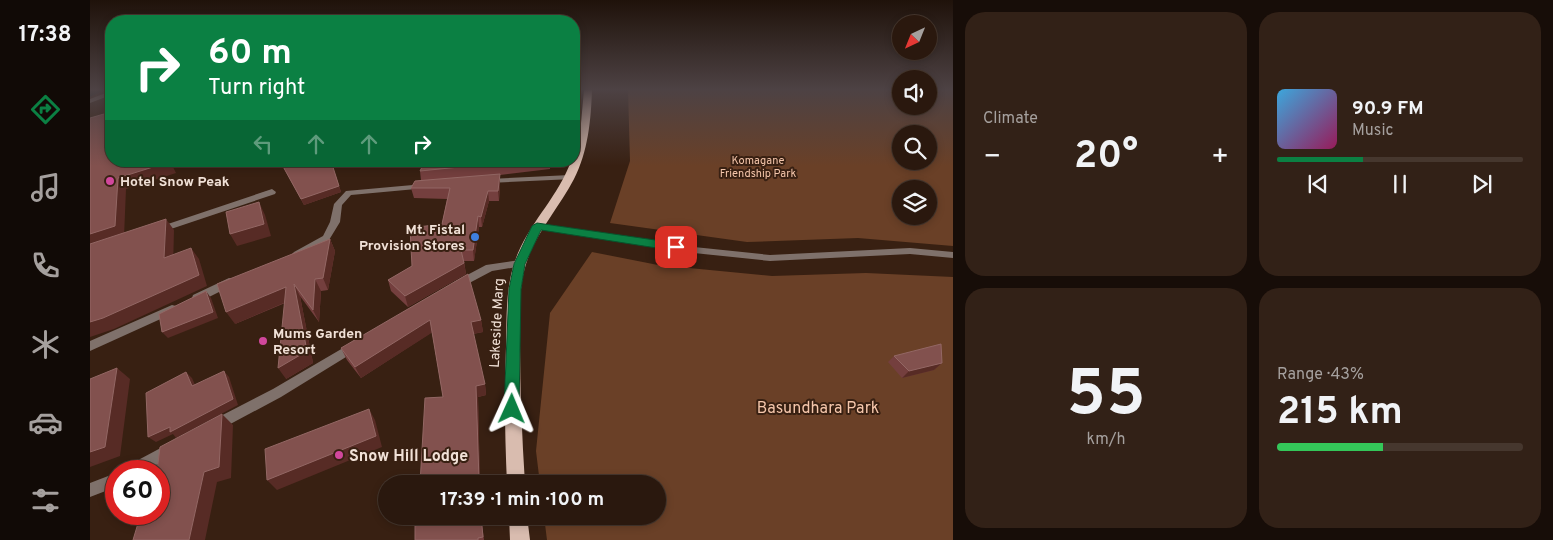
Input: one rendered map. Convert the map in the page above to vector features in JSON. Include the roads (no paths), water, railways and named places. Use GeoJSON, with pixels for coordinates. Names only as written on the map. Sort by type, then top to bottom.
{"type":"FeatureCollection","features":[{"type":"Feature","properties":{"kind":"main road","name":"Lakeside Marg"},"geometry":{"type":"LineString","coordinates":[[580,145],[587,115]]}},
{"type":"Feature","properties":{"kind":"main road","name":"Lakeside Marg"},"geometry":{"type":"LineString","coordinates":[[516,475],[512,409],[513,318],[520,264],[537,226],[570,177],[573,167]]}},
{"type":"Feature","properties":{"kind":"main road"},"geometry":{"type":"LineString","coordinates":[[519,525],[520,540]]}},
{"type":"Feature","properties":{"kind":"street"},"geometry":{"type":"LineString","coordinates":[[480,182],[570,177]]}},
{"type":"Feature","properties":{"kind":"street"},"geometry":{"type":"LineString","coordinates":[[292,256],[326,238],[335,222],[338,204],[350,193],[431,186]]}},
{"type":"Feature","properties":{"kind":"street"},"geometry":{"type":"LineString","coordinates":[[148,234],[272,192]]}},
{"type":"Feature","properties":{"kind":"street"},"geometry":{"type":"LineString","coordinates":[[537,226],[694,250],[770,258],[910,251],[953,255]]}},
{"type":"Feature","properties":{"kind":"street"},"geometry":{"type":"LineString","coordinates":[[444,293],[490,268],[520,264]]}},
{"type":"Feature","properties":{"kind":"street"},"geometry":{"type":"LineString","coordinates":[[90,346],[240,277]]}},
{"type":"Feature","properties":{"kind":"street"},"geometry":{"type":"LineString","coordinates":[[203,432],[277,394],[364,342]]}},
{"type":"Feature","properties":{"kind":"street"},"geometry":{"type":"LineString","coordinates":[[152,460],[179,445]]}},
{"type":"Feature","properties":{"kind":"street"},"geometry":{"type":"LineString","coordinates":[[90,490],[105,484]]}},
{"type":"Feature","properties":{"kind":"place","name":"Hotel Snow Peak"},"geometry":{"type":"Point","coordinates":[110,181]}},
{"type":"Feature","properties":{"kind":"place","name":"Mt. Fistal Provision Stores"},"geometry":{"type":"Point","coordinates":[475,237]}},
{"type":"Feature","properties":{"kind":"place","name":"Mums Garden Resort"},"geometry":{"type":"Point","coordinates":[263,341]}},
{"type":"Feature","properties":{"kind":"place","name":"Snow Hill Lodge"},"geometry":{"type":"Point","coordinates":[339,455]}},
{"type":"Feature","properties":{"kind":"park label","name":"Komagane Friendship Park"},"geometry":{"type":"Point","coordinates":[758,166]}},
{"type":"Feature","properties":{"kind":"park label","name":"Basundhara Park"},"geometry":{"type":"Point","coordinates":[818,407]}}]}
